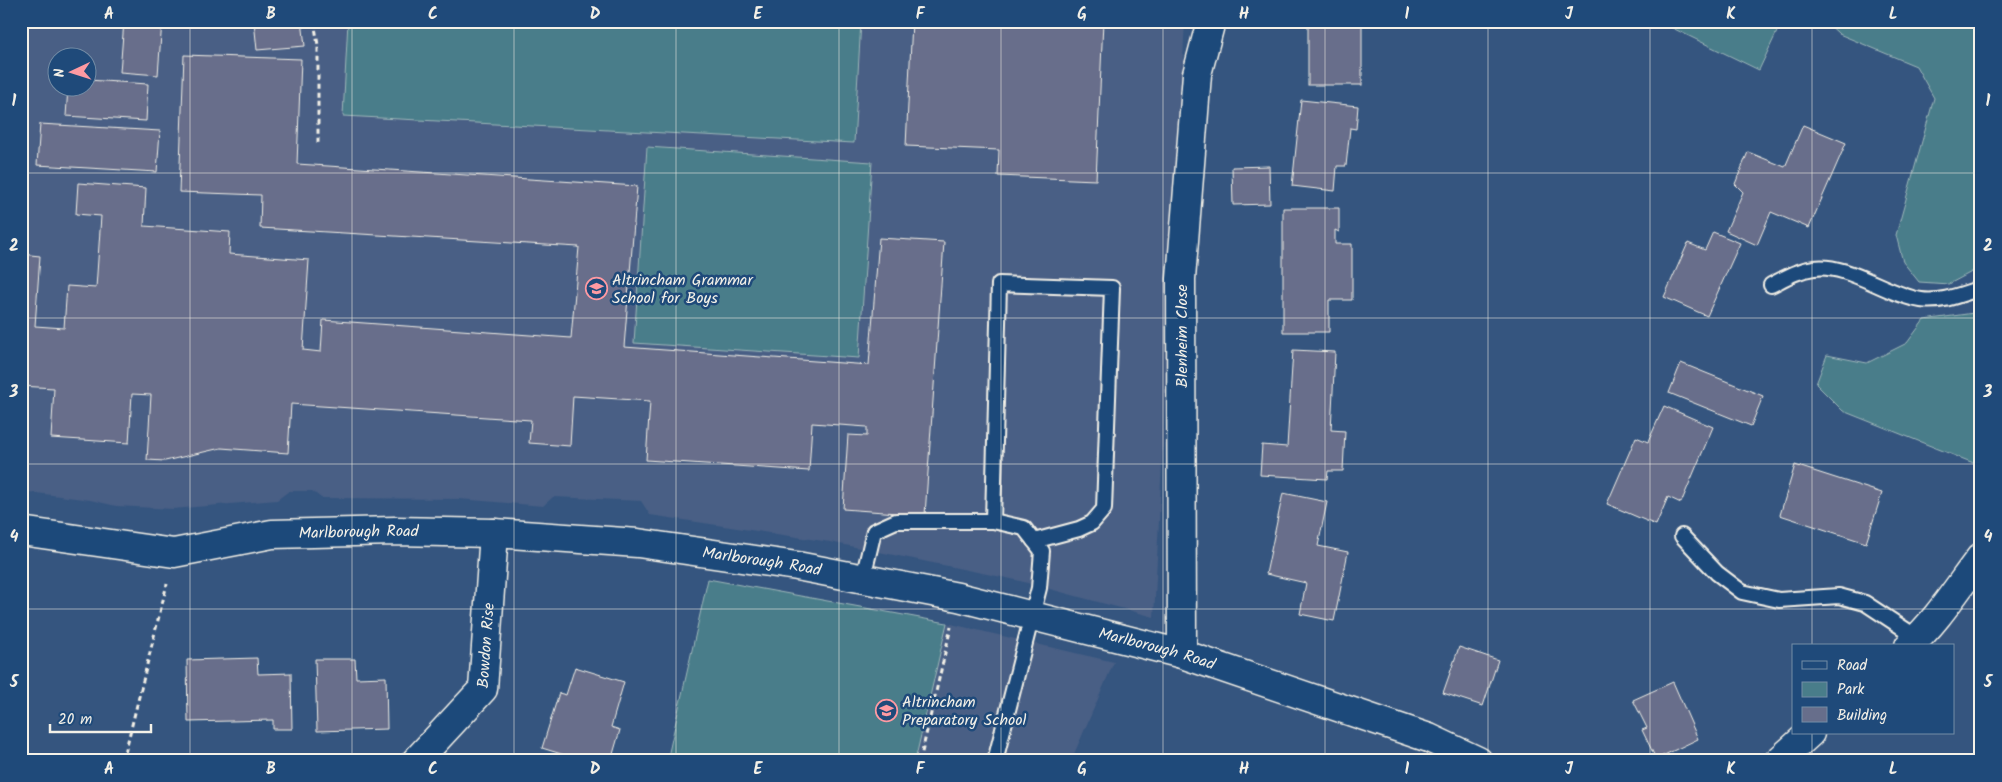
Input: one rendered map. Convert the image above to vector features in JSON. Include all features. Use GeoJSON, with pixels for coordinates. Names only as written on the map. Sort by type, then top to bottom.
{"type":"FeatureCollection","features":[{"type":"Feature","properties":{"kind":"street","name":"Blenheim Close"},"geometry":{"type":"LineString","coordinates":[[1182,654],[1181,279],[1197,74],[1211,21]]}},
{"type":"Feature","properties":{"kind":"street","name":"Marlborough Road"},"geometry":{"type":"LineString","coordinates":[[21,531],[174,553],[272,534],[494,533],[638,543],[863,578],[958,597],[1182,654],[1429,738],[1478,761]]}},
{"type":"Feature","properties":{"kind":"street","name":"Bowdon Rise"},"geometry":{"type":"LineString","coordinates":[[416,761],[483,689],[494,533]]}},
{"type":"Feature","properties":{"kind":"street"},"geometry":{"type":"LineString","coordinates":[[1914,642],[1981,557]]}},
{"type":"Feature","properties":{"kind":"street"},"geometry":{"type":"LineString","coordinates":[[1778,761],[1809,734]]}},
{"type":"Feature","properties":{"kind":"lane"},"geometry":{"type":"LineString","coordinates":[[1772,285],[1793,273],[1815,267],[1833,269],[1864,279],[1899,294],[1922,300],[1947,298],[1981,288]]}},
{"type":"Feature","properties":{"kind":"lane"},"geometry":{"type":"LineString","coordinates":[[993,521],[1000,284],[1112,288],[1104,509],[1092,523],[1079,529],[1034,541]]}},
{"type":"Feature","properties":{"kind":"lane"},"geometry":{"type":"LineString","coordinates":[[863,578],[874,531],[896,521],[993,521],[1024,528],[1042,551],[1039,588],[995,761]]}},
{"type":"Feature","properties":{"kind":"lane"},"geometry":{"type":"LineString","coordinates":[[1682,536],[1717,573],[1742,592],[1779,600],[1839,596],[1865,603],[1914,642]]}},
{"type":"Feature","properties":{"kind":"path"},"geometry":{"type":"LineString","coordinates":[[314,21],[318,45],[318,144]]}},
{"type":"Feature","properties":{"kind":"path"},"geometry":{"type":"LineString","coordinates":[[123,761],[174,553]]}},
{"type":"Feature","properties":{"kind":"path"},"geometry":{"type":"LineString","coordinates":[[920,761],[958,597]]}},
{"type":"Feature","properties":{"kind":"shaded area","name":"Altrincham Grammar School for Boys"},"geometry":{"type":"Polygon","coordinates":[[[21,21],[1185,21],[1154,617],[1016,580],[830,542],[650,515],[641,501],[553,497],[543,506],[459,499],[321,498],[312,491],[289,491],[277,500],[173,509],[116,506],[90,500],[21,491],[21,21]]]}},
{"type":"Feature","properties":{"kind":"shaded area","name":"Altrincham Preparatory School"},"geometry":{"type":"Polygon","coordinates":[[[708,579],[947,623],[1114,662],[1071,761],[667,761],[708,579]]]}},
{"type":"Feature","properties":{"kind":"green space"},"geometry":{"type":"Polygon","coordinates":[[[348,21],[861,21],[854,143],[343,116],[348,21]]]}},
{"type":"Feature","properties":{"kind":"green space"},"geometry":{"type":"Polygon","coordinates":[[[1658,21],[1782,21],[1759,70],[1658,21]]]}},
{"type":"Feature","properties":{"kind":"green space"},"geometry":{"type":"Polygon","coordinates":[[[1825,21],[1981,21],[1981,267],[1949,284],[1919,282],[1903,262],[1896,235],[1934,98],[1916,66],[1839,34],[1825,21]]]}},
{"type":"Feature","properties":{"kind":"green space"},"geometry":{"type":"Polygon","coordinates":[[[647,147],[872,162],[859,358],[634,343],[647,147]]]}},
{"type":"Feature","properties":{"kind":"green space"},"geometry":{"type":"Polygon","coordinates":[[[1981,312],[1981,466],[1843,411],[1816,384],[1827,355],[1867,363],[1907,343],[1924,320],[1981,312]]]}},
{"type":"Feature","properties":{"kind":"green space","name":"Altrincham Preparatory School"},"geometry":{"type":"Polygon","coordinates":[[[708,579],[947,623],[915,761],[667,761],[708,579]]]}},
{"type":"Feature","properties":{"kind":"building"},"geometry":{"type":"Polygon","coordinates":[[[124,21],[162,21],[158,75],[120,72],[124,21]]]}},
{"type":"Feature","properties":{"kind":"building"},"geometry":{"type":"Polygon","coordinates":[[[254,21],[302,21],[305,46],[257,50],[254,21]]]}},
{"type":"Feature","properties":{"kind":"building"},"geometry":{"type":"Polygon","coordinates":[[[912,21],[1103,21],[1096,180],[998,176],[999,150],[906,146],[912,21]]]}},
{"type":"Feature","properties":{"kind":"building"},"geometry":{"type":"Polygon","coordinates":[[[1308,21],[1362,21],[1362,85],[1308,85],[1308,21]]]}},
{"type":"Feature","properties":{"kind":"building"},"geometry":{"type":"Polygon","coordinates":[[[184,55],[301,59],[297,164],[637,186],[624,347],[869,365],[879,238],[944,242],[925,515],[843,509],[848,435],[867,436],[867,427],[812,423],[809,471],[646,460],[650,401],[573,396],[570,446],[529,443],[531,420],[291,404],[288,453],[221,448],[165,461],[147,460],[151,395],[132,394],[129,443],[51,438],[54,388],[21,386],[21,254],[40,256],[35,326],[64,328],[67,286],[96,288],[101,216],[76,214],[78,183],[146,188],[144,226],[230,232],[229,254],[309,260],[303,350],[321,352],[323,320],[571,338],[579,247],[260,228],[261,195],[179,192],[184,55]]]}},
{"type":"Feature","properties":{"kind":"building"},"geometry":{"type":"Polygon","coordinates":[[[98,81],[148,84],[146,121],[66,116],[67,98],[98,98],[98,81]]]}},
{"type":"Feature","properties":{"kind":"building"},"geometry":{"type":"Polygon","coordinates":[[[1301,100],[1358,106],[1356,129],[1350,128],[1346,166],[1337,166],[1335,191],[1292,186],[1301,100]]]}},
{"type":"Feature","properties":{"kind":"building"},"geometry":{"type":"Polygon","coordinates":[[[40,124],[160,131],[157,172],[37,165],[40,124]]]}},
{"type":"Feature","properties":{"kind":"building"},"geometry":{"type":"Polygon","coordinates":[[[1803,125],[1846,143],[1809,228],[1771,212],[1757,245],[1726,231],[1743,192],[1735,184],[1748,152],[1785,167],[1803,125]]]}},
{"type":"Feature","properties":{"kind":"building"},"geometry":{"type":"Polygon","coordinates":[[[1269,166],[1270,204],[1233,205],[1232,167],[1269,166]]]}},
{"type":"Feature","properties":{"kind":"building"},"geometry":{"type":"Polygon","coordinates":[[[1283,208],[1339,208],[1339,232],[1335,230],[1335,244],[1352,244],[1352,300],[1329,300],[1329,332],[1283,332],[1283,208]]]}},
{"type":"Feature","properties":{"kind":"building"},"geometry":{"type":"Polygon","coordinates":[[[1713,232],[1740,243],[1707,316],[1664,297],[1688,243],[1705,250],[1713,232]]]}},
{"type":"Feature","properties":{"kind":"building"},"geometry":{"type":"Polygon","coordinates":[[[1293,350],[1335,352],[1331,430],[1345,431],[1343,471],[1328,471],[1327,479],[1260,475],[1262,445],[1287,447],[1293,350]]]}},
{"type":"Feature","properties":{"kind":"building"},"geometry":{"type":"Polygon","coordinates":[[[1681,363],[1763,396],[1751,426],[1669,393],[1681,363]]]}},
{"type":"Feature","properties":{"kind":"building"},"geometry":{"type":"Polygon","coordinates":[[[1664,406],[1713,427],[1681,503],[1668,497],[1656,525],[1607,504],[1636,437],[1648,442],[1664,406]]]}},
{"type":"Feature","properties":{"kind":"building"},"geometry":{"type":"Polygon","coordinates":[[[1795,465],[1882,493],[1866,543],[1780,515],[1795,465]]]}},
{"type":"Feature","properties":{"kind":"building"},"geometry":{"type":"Polygon","coordinates":[[[1283,493],[1327,502],[1318,546],[1348,552],[1334,621],[1300,614],[1306,583],[1266,574],[1283,493]]]}},
{"type":"Feature","properties":{"kind":"building"},"geometry":{"type":"Polygon","coordinates":[[[1459,647],[1498,660],[1483,706],[1443,693],[1459,647]]]}},
{"type":"Feature","properties":{"kind":"building"},"geometry":{"type":"Polygon","coordinates":[[[257,658],[258,674],[291,673],[292,729],[273,729],[273,720],[188,722],[187,660],[257,658]]]}},
{"type":"Feature","properties":{"kind":"building"},"geometry":{"type":"Polygon","coordinates":[[[315,659],[355,659],[356,678],[386,677],[387,729],[317,731],[315,659]]]}},
{"type":"Feature","properties":{"kind":"building"},"geometry":{"type":"Polygon","coordinates":[[[575,667],[624,682],[611,727],[620,730],[611,761],[584,761],[542,748],[559,693],[566,695],[575,667]]]}},
{"type":"Feature","properties":{"kind":"building"},"geometry":{"type":"Polygon","coordinates":[[[1673,682],[1698,739],[1656,759],[1642,730],[1647,728],[1633,700],[1673,682]]]}},
{"type":"Feature","properties":{"kind":"place","name":"Altrincham Grammar School for Boys"},"geometry":{"type":"Point","coordinates":[596,289]}},
{"type":"Feature","properties":{"kind":"place","name":"Altrincham Preparatory School"},"geometry":{"type":"Point","coordinates":[886,711]}}]}
